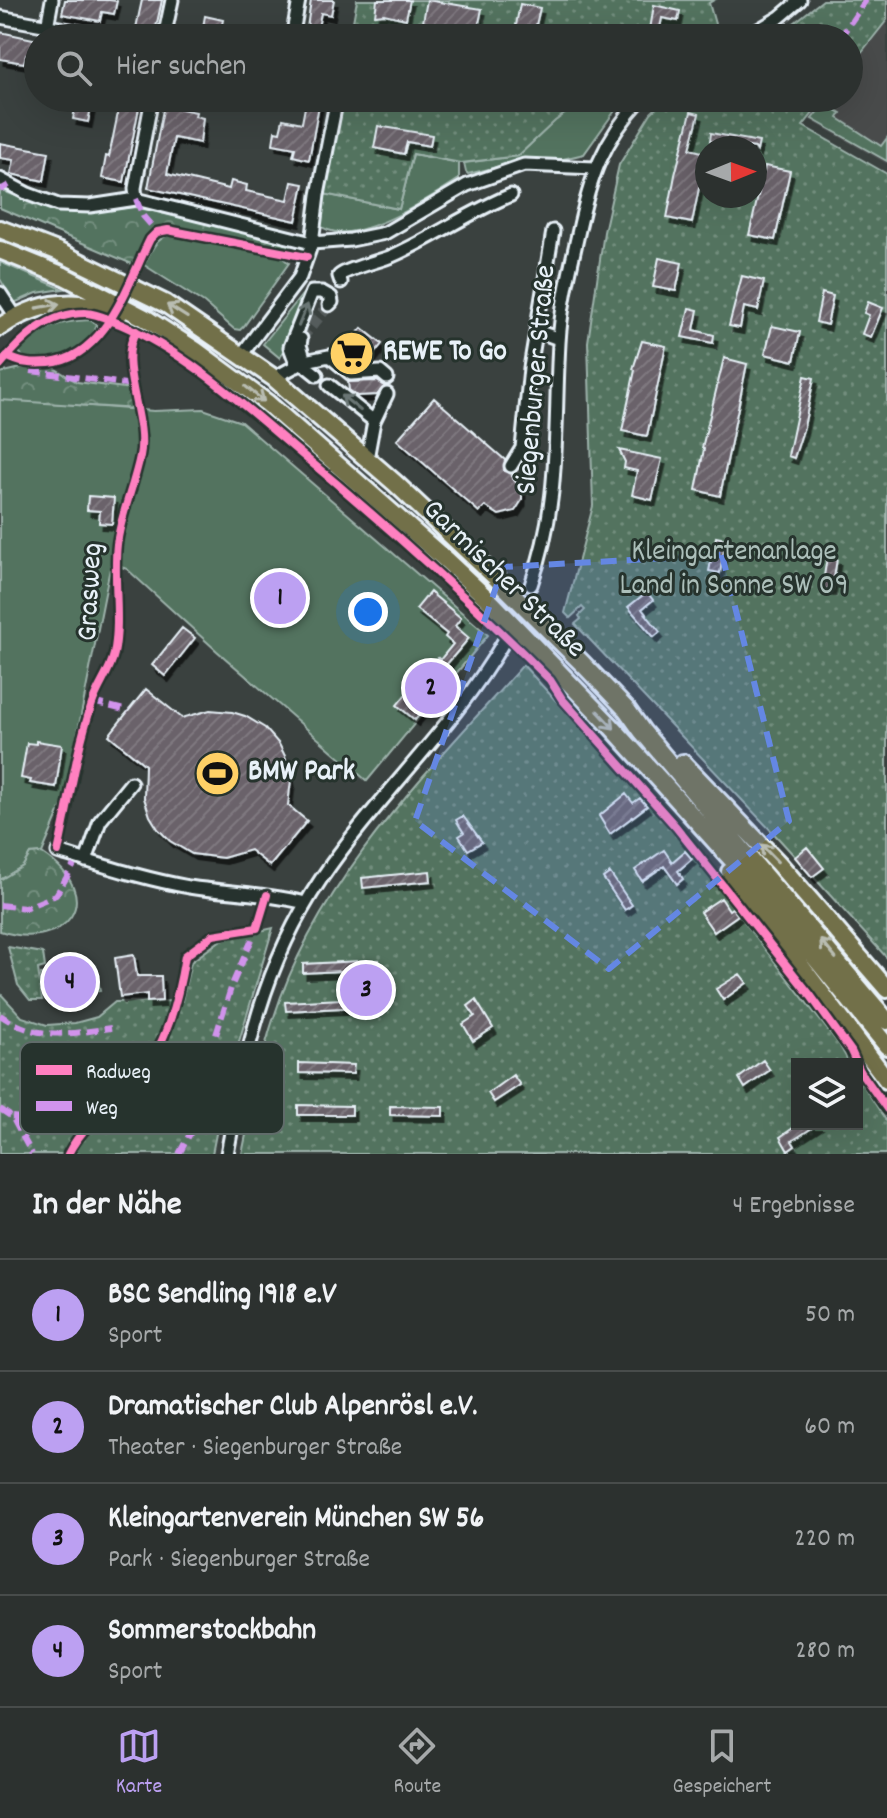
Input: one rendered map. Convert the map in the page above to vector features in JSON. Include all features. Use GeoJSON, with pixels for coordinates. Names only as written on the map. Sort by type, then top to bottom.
{"type":"FeatureCollection","features":[{"type":"Feature","properties":{"kind":"highway","name":"Garmischer Straße"},"geometry":{"type":"LineString","coordinates":[[0,229],[166,304],[274,378],[367,459],[519,600],[627,710],[887,1021]]}},
{"type":"Feature","properties":{"kind":"highway","name":"Garmischer Straße"},"geometry":{"type":"LineString","coordinates":[[0,250],[64,276],[145,318],[244,386],[447,561],[611,726],[773,906],[887,1046]]}},
{"type":"Feature","properties":{"kind":"highway"},"geometry":{"type":"LineString","coordinates":[[0,327],[43,306],[66,303],[85,304],[132,319],[145,318]]}},
{"type":"Feature","properties":{"kind":"highway"},"geometry":{"type":"LineString","coordinates":[[627,710],[647,726],[778,863],[887,989]]}},
{"type":"Feature","properties":{"kind":"highway"},"geometry":{"type":"LineString","coordinates":[[705,833],[765,919],[887,1080]]}},
{"type":"Feature","properties":{"kind":"street"},"geometry":{"type":"LineString","coordinates":[[48,24],[52,0]]}},
{"type":"Feature","properties":{"kind":"street"},"geometry":{"type":"LineString","coordinates":[[167,24],[172,0]]}},
{"type":"Feature","properties":{"kind":"street"},"geometry":{"type":"LineString","coordinates":[[295,24],[299,0]]}},
{"type":"Feature","properties":{"kind":"street"},"geometry":{"type":"LineString","coordinates":[[768,24],[800,0]]}},
{"type":"Feature","properties":{"kind":"street"},"geometry":{"type":"LineString","coordinates":[[0,17],[33,24]]}},
{"type":"Feature","properties":{"kind":"street"},"geometry":{"type":"LineString","coordinates":[[136,199],[135,188],[149,112]]}},
{"type":"Feature","properties":{"kind":"street"},"geometry":{"type":"LineString","coordinates":[[242,354],[300,277],[312,243],[334,112]]}},
{"type":"Feature","properties":{"kind":"street","name":"Siegenburger Straße"},"geometry":{"type":"LineString","coordinates":[[531,585],[542,552],[554,487],[559,339],[583,206],[595,168],[614,131],[630,112]]}},
{"type":"Feature","properties":{"kind":"street"},"geometry":{"type":"LineString","coordinates":[[0,179],[58,205],[90,206],[136,199],[312,243],[385,233],[467,185],[524,165],[595,168]]}},
{"type":"Feature","properties":{"kind":"street"},"geometry":{"type":"LineString","coordinates":[[341,282],[339,276],[343,272],[369,266],[397,254],[481,207],[511,195]]}},
{"type":"Feature","properties":{"kind":"street"},"geometry":{"type":"LineString","coordinates":[[511,466],[522,448],[530,368],[553,231]]}},
{"type":"Feature","properties":{"kind":"street"},"geometry":{"type":"LineString","coordinates":[[104,297],[114,278]]}},
{"type":"Feature","properties":{"kind":"street"},"geometry":{"type":"LineString","coordinates":[[317,375],[301,363],[290,347],[312,292],[322,292],[331,297],[329,305]]}},
{"type":"Feature","properties":{"kind":"street"},"geometry":{"type":"LineString","coordinates":[[0,293],[16,317]]}},
{"type":"Feature","properties":{"kind":"street"},"geometry":{"type":"LineString","coordinates":[[537,331],[559,339]]}},
{"type":"Feature","properties":{"kind":"street"},"geometry":{"type":"LineString","coordinates":[[301,339],[301,363]]}},
{"type":"Feature","properties":{"kind":"street"},"geometry":{"type":"LineString","coordinates":[[274,378],[301,363],[329,356],[351,374],[380,372],[387,378]]}},
{"type":"Feature","properties":{"kind":"street"},"geometry":{"type":"LineString","coordinates":[[329,385],[374,421]]}},
{"type":"Feature","properties":{"kind":"street"},"geometry":{"type":"LineString","coordinates":[[367,459],[374,421],[387,394]]}},
{"type":"Feature","properties":{"kind":"street"},"geometry":{"type":"LineString","coordinates":[[249,1042],[282,947],[305,903],[345,847],[472,689],[504,641]]}},
{"type":"Feature","properties":{"kind":"street"},"geometry":{"type":"LineString","coordinates":[[86,861],[100,821],[131,783]]}},
{"type":"Feature","properties":{"kind":"street"},"geometry":{"type":"LineString","coordinates":[[58,852],[137,877],[305,903]]}},
{"type":"Feature","properties":{"kind":"street"},"geometry":{"type":"LineString","coordinates":[[227,1154],[231,1134]]}},
{"type":"Feature","properties":{"kind":"highlighted area"},"geometry":{"type":"Polygon","coordinates":[[[722,555],[789,821],[609,969],[415,821],[503,567],[722,555]]]}},
{"type":"Feature","properties":{"kind":"shaded area"},"geometry":{"type":"Polygon","coordinates":[[[887,20],[887,164],[808,119],[814,112],[863,112],[863,50],[887,20]]]}},
{"type":"Feature","properties":{"kind":"green space"},"geometry":{"type":"Polygon","coordinates":[[[357,0],[714,0],[709,3],[715,24],[353,24],[357,0]]]}},
{"type":"Feature","properties":{"kind":"green space"},"geometry":{"type":"Polygon","coordinates":[[[823,0],[887,0],[887,20],[863,50],[863,24],[793,24],[823,0]]]}},
{"type":"Feature","properties":{"kind":"green space"},"geometry":{"type":"Polygon","coordinates":[[[340,112],[567,112],[518,156],[461,163],[413,154],[399,209],[324,194],[340,112]]]}},
{"type":"Feature","properties":{"kind":"green space"},"geometry":{"type":"Polygon","coordinates":[[[567,112],[614,112],[584,154],[563,159],[527,160],[466,172],[464,163],[518,156],[567,112]]]}},
{"type":"Feature","properties":{"kind":"green space","name":"Kleingartenanlage Land in Sonne SW 09"},"geometry":{"type":"Polygon","coordinates":[[[652,112],[814,112],[803,126],[887,174],[887,958],[575,624],[585,610],[582,607],[570,618],[565,613],[593,506],[588,342],[604,232],[619,165],[652,112]]]}},
{"type":"Feature","properties":{"kind":"green space"},"geometry":{"type":"Polygon","coordinates":[[[817,112],[839,112],[838,118],[881,146],[887,138],[887,161],[812,119],[817,112]]]}},
{"type":"Feature","properties":{"kind":"green space"},"geometry":{"type":"Polygon","coordinates":[[[413,154],[459,163],[459,179],[410,209],[369,227],[349,232],[332,231],[318,224],[324,194],[399,209],[413,154]]]}},
{"type":"Feature","properties":{"kind":"green space"},"geometry":{"type":"Polygon","coordinates":[[[0,190],[57,211],[90,212],[134,207],[291,241],[288,252],[159,226],[132,264],[0,208],[0,190]]]}},
{"type":"Feature","properties":{"kind":"green space"},"geometry":{"type":"Polygon","coordinates":[[[169,235],[280,256],[289,263],[244,326],[240,330],[234,329],[204,303],[144,265],[156,243],[169,235]]]}},
{"type":"Feature","properties":{"kind":"green space"},"geometry":{"type":"Polygon","coordinates":[[[0,262],[63,289],[37,293],[14,303],[0,279],[0,262]]]}},
{"type":"Feature","properties":{"kind":"green space"},"geometry":{"type":"Polygon","coordinates":[[[309,286],[280,358],[263,344],[309,286]]]}},
{"type":"Feature","properties":{"kind":"green space"},"geometry":{"type":"Polygon","coordinates":[[[90,320],[97,325],[92,335],[67,354],[25,359],[18,351],[51,327],[90,320]]]}},
{"type":"Feature","properties":{"kind":"green space"},"geometry":{"type":"Polygon","coordinates":[[[21,368],[54,368],[77,382],[132,389],[137,409],[0,400],[0,373],[21,368]]]}},
{"type":"Feature","properties":{"kind":"green space"},"geometry":{"type":"Polygon","coordinates":[[[0,399],[154,411],[203,409],[241,422],[488,635],[367,781],[127,569],[111,563],[64,801],[42,853],[30,854],[23,866],[0,880],[0,399]]]}},
{"type":"Feature","properties":{"kind":"green space"},"geometry":{"type":"Polygon","coordinates":[[[523,665],[688,849],[840,1046],[847,1058],[791,1058],[791,1130],[863,1130],[863,1085],[887,1122],[887,1154],[242,1154],[246,1134],[284,1134],[284,1042],[267,1042],[274,1017],[293,967],[318,919],[380,829],[523,665]]]}},
{"type":"Feature","properties":{"kind":"green space"},"geometry":{"type":"Polygon","coordinates":[[[42,853],[62,870],[73,887],[76,903],[71,917],[60,927],[44,934],[23,936],[0,931],[0,880],[23,866],[30,854],[42,853]]]}},
{"type":"Feature","properties":{"kind":"green space"},"geometry":{"type":"Polygon","coordinates":[[[273,928],[239,1042],[20,1042],[20,1134],[216,1134],[212,1154],[0,1154],[0,993],[22,1017],[47,1025],[75,1023],[97,1017],[115,1002],[182,1001],[191,962],[221,940],[273,928]]]}},
{"type":"Feature","properties":{"kind":"green space"},"geometry":{"type":"Polygon","coordinates":[[[8,947],[43,953],[45,967],[38,969],[42,1000],[30,1000],[18,985],[8,947]]]}},
{"type":"Feature","properties":{"kind":"green space"},"geometry":{"type":"Polygon","coordinates":[[[96,966],[100,991],[45,999],[41,974],[96,966]]]}},
{"type":"Feature","properties":{"kind":"building"},"geometry":{"type":"Polygon","coordinates":[[[65,0],[117,1],[114,14],[102,12],[100,21],[62,14],[65,0]]]}},
{"type":"Feature","properties":{"kind":"building"},"geometry":{"type":"Polygon","coordinates":[[[142,0],[162,0],[157,24],[137,24],[142,0]]]}},
{"type":"Feature","properties":{"kind":"building"},"geometry":{"type":"Polygon","coordinates":[[[311,0],[334,0],[331,15],[321,13],[319,24],[308,24],[311,0]]]}},
{"type":"Feature","properties":{"kind":"building"},"geometry":{"type":"Polygon","coordinates":[[[377,0],[410,0],[406,19],[375,15],[377,0]]]}},
{"type":"Feature","properties":{"kind":"building"},"geometry":{"type":"Polygon","coordinates":[[[427,0],[482,9],[479,24],[423,22],[427,0]]]}},
{"type":"Feature","properties":{"kind":"building"},"geometry":{"type":"Polygon","coordinates":[[[520,4],[540,8],[536,24],[516,24],[520,4]]]}},
{"type":"Feature","properties":{"kind":"building"},"geometry":{"type":"Polygon","coordinates":[[[654,5],[680,11],[678,21],[662,18],[661,24],[651,24],[654,5]]]}},
{"type":"Feature","properties":{"kind":"building"},"geometry":{"type":"Polygon","coordinates":[[[205,16],[223,20],[222,24],[204,24],[205,16]]]}},
{"type":"Feature","properties":{"kind":"building"},"geometry":{"type":"Polygon","coordinates":[[[0,32],[24,37],[24,63],[0,59],[0,32]]]}},
{"type":"Feature","properties":{"kind":"building"},"geometry":{"type":"Polygon","coordinates":[[[74,112],[90,112],[88,122],[73,119],[74,112]]]}},
{"type":"Feature","properties":{"kind":"building"},"geometry":{"type":"Polygon","coordinates":[[[118,112],[138,112],[124,182],[102,178],[106,156],[109,157],[118,112]]]}},
{"type":"Feature","properties":{"kind":"building"},"geometry":{"type":"Polygon","coordinates":[[[163,112],[196,112],[195,116],[203,118],[200,143],[174,138],[167,174],[229,189],[231,181],[247,185],[246,191],[288,200],[292,182],[304,184],[296,221],[148,188],[163,112]]]}},
{"type":"Feature","properties":{"kind":"building"},"geometry":{"type":"Polygon","coordinates":[[[304,112],[318,112],[309,160],[293,156],[295,148],[273,144],[275,131],[280,132],[283,119],[302,123],[304,112]]]}},
{"type":"Feature","properties":{"kind":"building"},"geometry":{"type":"Polygon","coordinates":[[[691,112],[699,114],[690,149],[695,150],[692,223],[667,218],[691,112]]]}},
{"type":"Feature","properties":{"kind":"building"},"geometry":{"type":"Polygon","coordinates":[[[378,126],[432,135],[430,146],[407,142],[404,154],[374,148],[378,126]]]}},
{"type":"Feature","properties":{"kind":"building"},"geometry":{"type":"Polygon","coordinates":[[[0,143],[49,152],[44,181],[11,174],[14,160],[0,158],[0,143]]]}},
{"type":"Feature","properties":{"kind":"building"},"geometry":{"type":"Polygon","coordinates":[[[767,166],[790,171],[775,240],[749,235],[755,208],[767,208],[767,166]]]}},
{"type":"Feature","properties":{"kind":"building"},"geometry":{"type":"Polygon","coordinates":[[[659,258],[682,263],[676,291],[653,287],[659,258]]]}},
{"type":"Feature","properties":{"kind":"building"},"geometry":{"type":"Polygon","coordinates":[[[742,276],[764,281],[758,310],[744,307],[740,328],[729,326],[742,276]]]}},
{"type":"Feature","properties":{"kind":"building"},"geometry":{"type":"Polygon","coordinates":[[[822,293],[833,296],[827,325],[816,322],[822,293]]]}},
{"type":"Feature","properties":{"kind":"building"},"geometry":{"type":"Polygon","coordinates":[[[868,302],[883,308],[871,337],[862,334],[869,315],[864,313],[868,302]]]}},
{"type":"Feature","properties":{"kind":"building"},"geometry":{"type":"Polygon","coordinates":[[[689,308],[698,310],[694,330],[714,335],[713,343],[682,337],[689,308]]]}},
{"type":"Feature","properties":{"kind":"building"},"geometry":{"type":"Polygon","coordinates":[[[772,326],[800,332],[794,361],[765,354],[772,326]]]}},
{"type":"Feature","properties":{"kind":"building"},"geometry":{"type":"Polygon","coordinates":[[[362,328],[382,344],[366,364],[354,365],[340,354],[362,328]]]}},
{"type":"Feature","properties":{"kind":"building"},"geometry":{"type":"Polygon","coordinates":[[[642,341],[666,346],[647,436],[622,431],[633,369],[642,341]]]}},
{"type":"Feature","properties":{"kind":"building"},"geometry":{"type":"Polygon","coordinates":[[[724,358],[747,364],[720,496],[696,490],[702,448],[724,358]]]}},
{"type":"Feature","properties":{"kind":"building"},"geometry":{"type":"Polygon","coordinates":[[[805,376],[814,378],[794,458],[788,456],[805,376]]]}},
{"type":"Feature","properties":{"kind":"building"},"geometry":{"type":"Polygon","coordinates":[[[377,381],[385,386],[377,395],[357,396],[349,390],[348,382],[377,381]]]}},
{"type":"Feature","properties":{"kind":"building"},"geometry":{"type":"Polygon","coordinates":[[[434,398],[505,460],[504,471],[513,474],[511,476],[522,490],[522,500],[515,511],[499,515],[485,506],[479,512],[397,440],[434,398]]]}},
{"type":"Feature","properties":{"kind":"building"},"geometry":{"type":"Polygon","coordinates":[[[619,450],[662,459],[652,500],[632,495],[637,471],[624,468],[625,462],[619,450]]]}},
{"type":"Feature","properties":{"kind":"building"},"geometry":{"type":"Polygon","coordinates":[[[88,496],[114,498],[112,524],[99,523],[100,511],[87,510],[88,496]]]}},
{"type":"Feature","properties":{"kind":"building"},"geometry":{"type":"Polygon","coordinates":[[[716,537],[726,539],[720,573],[709,571],[716,537]]]}},
{"type":"Feature","properties":{"kind":"building"},"geometry":{"type":"Polygon","coordinates":[[[827,557],[837,559],[832,590],[822,589],[827,557]]]}},
{"type":"Feature","properties":{"kind":"building"},"geometry":{"type":"Polygon","coordinates":[[[430,592],[461,618],[455,626],[469,638],[446,665],[449,667],[436,684],[442,688],[415,720],[397,705],[423,673],[438,658],[440,660],[453,644],[445,637],[447,634],[416,609],[430,592]]]}},
{"type":"Feature","properties":{"kind":"building"},"geometry":{"type":"Polygon","coordinates":[[[647,592],[653,600],[642,609],[660,632],[654,637],[628,607],[647,592]]]}},
{"type":"Feature","properties":{"kind":"building"},"geometry":{"type":"Polygon","coordinates":[[[182,628],[195,638],[165,676],[152,665],[182,628]]]}},
{"type":"Feature","properties":{"kind":"building","name":"BMW Park"},"geometry":{"type":"Polygon","coordinates":[[[146,689],[182,718],[210,710],[232,712],[265,728],[279,744],[291,780],[288,805],[307,821],[270,866],[250,850],[223,858],[192,854],[170,841],[158,829],[144,798],[145,765],[109,735],[146,689]]]}},
{"type":"Feature","properties":{"kind":"building"},"geometry":{"type":"Polygon","coordinates":[[[36,741],[62,745],[56,787],[30,783],[31,780],[21,778],[27,743],[36,744],[36,741]]]}},
{"type":"Feature","properties":{"kind":"building"},"geometry":{"type":"Polygon","coordinates":[[[626,794],[633,803],[640,798],[647,806],[610,834],[599,816],[626,794]]]}},
{"type":"Feature","properties":{"kind":"building"},"geometry":{"type":"Polygon","coordinates":[[[463,816],[482,842],[468,850],[459,836],[464,833],[456,820],[463,816]]]}},
{"type":"Feature","properties":{"kind":"building"},"geometry":{"type":"Polygon","coordinates":[[[807,847],[824,868],[812,877],[795,857],[807,847]]]}},
{"type":"Feature","properties":{"kind":"building"},"geometry":{"type":"Polygon","coordinates":[[[664,850],[672,862],[685,851],[692,859],[678,871],[683,879],[677,884],[664,866],[642,881],[635,870],[664,850]]]}},
{"type":"Feature","properties":{"kind":"building"},"geometry":{"type":"Polygon","coordinates":[[[430,871],[431,881],[363,888],[362,878],[430,871]]]}},
{"type":"Feature","properties":{"kind":"building"},"geometry":{"type":"Polygon","coordinates":[[[610,873],[632,905],[625,910],[603,878],[610,873]]]}},
{"type":"Feature","properties":{"kind":"building"},"geometry":{"type":"Polygon","coordinates":[[[721,898],[729,910],[732,908],[738,915],[714,932],[700,912],[721,898]]]}},
{"type":"Feature","properties":{"kind":"building"},"geometry":{"type":"Polygon","coordinates":[[[134,955],[137,976],[161,976],[162,1001],[147,1002],[147,994],[120,997],[115,958],[134,955]]]}},
{"type":"Feature","properties":{"kind":"building"},"geometry":{"type":"Polygon","coordinates":[[[379,960],[380,969],[303,973],[303,964],[379,960]]]}},
{"type":"Feature","properties":{"kind":"building"},"geometry":{"type":"Polygon","coordinates":[[[740,974],[747,983],[723,1000],[716,989],[740,974]]]}},
{"type":"Feature","properties":{"kind":"building"},"geometry":{"type":"Polygon","coordinates":[[[361,998],[361,1007],[286,1011],[285,1002],[361,998]]]}},
{"type":"Feature","properties":{"kind":"building"},"geometry":{"type":"Polygon","coordinates":[[[476,1000],[493,1028],[473,1041],[463,1024],[475,1016],[468,1006],[476,1000]]]}},
{"type":"Feature","properties":{"kind":"building"},"geometry":{"type":"Polygon","coordinates":[[[763,1060],[770,1070],[745,1088],[739,1078],[763,1060]]]}},
{"type":"Feature","properties":{"kind":"building"},"geometry":{"type":"Polygon","coordinates":[[[299,1063],[354,1065],[353,1074],[299,1073],[299,1063]]]}},
{"type":"Feature","properties":{"kind":"building"},"geometry":{"type":"Polygon","coordinates":[[[513,1075],[520,1085],[494,1102],[488,1093],[513,1075]]]}},
{"type":"Feature","properties":{"kind":"building"},"geometry":{"type":"Polygon","coordinates":[[[298,1105],[352,1106],[352,1115],[298,1115],[298,1105]]]}},
{"type":"Feature","properties":{"kind":"building"},"geometry":{"type":"Polygon","coordinates":[[[390,1106],[443,1107],[443,1116],[390,1115],[390,1106]]]}},
{"type":"Feature","properties":{"kind":"building"},"geometry":{"type":"Polygon","coordinates":[[[791,1129],[809,1130],[792,1141],[795,1146],[788,1151],[780,1137],[791,1129]]]}},
{"type":"Feature","properties":{"kind":"tunnel"},"geometry":{"type":"LineString","coordinates":[[301,339],[329,305]]}},
{"type":"Feature","properties":{"kind":"tunnel"},"geometry":{"type":"LineString","coordinates":[[504,641],[531,585]]}},
{"type":"Feature","properties":{"kind":"marked path"},"geometry":{"type":"LineString","coordinates":[[850,24],[866,0]]}},
{"type":"Feature","properties":{"kind":"marked path"},"geometry":{"type":"LineString","coordinates":[[0,190],[9,185]]}},
{"type":"Feature","properties":{"kind":"marked path"},"geometry":{"type":"LineString","coordinates":[[136,199],[143,216],[157,232]]}},
{"type":"Feature","properties":{"kind":"marked path"},"geometry":{"type":"LineString","coordinates":[[31,371],[133,385]]}},
{"type":"Feature","properties":{"kind":"marked path"},"geometry":{"type":"LineString","coordinates":[[93,702],[128,711]]}},
{"type":"Feature","properties":{"kind":"marked path"},"geometry":{"type":"LineString","coordinates":[[0,905],[25,908],[56,895],[74,865]]}},
{"type":"Feature","properties":{"kind":"marked path"},"geometry":{"type":"LineString","coordinates":[[214,1042],[232,985],[257,928]]}},
{"type":"Feature","properties":{"kind":"marked path"},"geometry":{"type":"LineString","coordinates":[[0,1015],[28,1029],[54,1034],[111,1028]]}},
{"type":"Feature","properties":{"kind":"marked path"},"geometry":{"type":"LineString","coordinates":[[0,1109],[12,1117],[20,1132]]}},
{"type":"Feature","properties":{"kind":"marked path"},"geometry":{"type":"LineString","coordinates":[[12,1117],[20,1118]]}},
{"type":"Feature","properties":{"kind":"marked path"},"geometry":{"type":"LineString","coordinates":[[21,1134],[32,1154]]}},
{"type":"Feature","properties":{"kind":"marked path"},"geometry":{"type":"LineString","coordinates":[[179,1154],[190,1134]]}},
{"type":"Feature","properties":{"kind":"cycle path"},"geometry":{"type":"LineString","coordinates":[[7,356],[27,363],[49,363],[69,358],[86,348],[113,316],[150,239],[157,232],[168,230],[307,257]]}},
{"type":"Feature","properties":{"kind":"cycle path"},"geometry":{"type":"LineString","coordinates":[[0,365],[17,345],[48,322],[72,314],[94,314],[144,335],[167,349],[253,413],[424,560],[550,680],[562,699],[676,827],[811,996],[851,1051],[860,1071],[887,1109]]}},
{"type":"Feature","properties":{"kind":"cycle path","name":"Grasweg"},"geometry":{"type":"LineString","coordinates":[[58,852],[86,722],[114,654],[117,544],[140,456],[140,425],[129,359],[136,331]]}},
{"type":"Feature","properties":{"kind":"cycle path"},"geometry":{"type":"LineString","coordinates":[[161,1042],[179,989],[185,956],[213,935],[257,928],[267,895]]}},
{"type":"Feature","properties":{"kind":"cycle path"},"geometry":{"type":"LineString","coordinates":[[68,1154],[81,1134]]}},
{"type":"Feature","properties":{"kind":"place","name":"REWE To Go"},"geometry":{"type":"Point","coordinates":[352,353]}},
{"type":"Feature","properties":{"kind":"place","name":"BSC Sendling 1918 e.V"},"geometry":{"type":"Point","coordinates":[280,598]}},
{"type":"Feature","properties":{"kind":"place","name":"Dramatischer Club Alpenrösl e.V."},"geometry":{"type":"Point","coordinates":[431,688]}},
{"type":"Feature","properties":{"kind":"place","name":"BMW Park"},"geometry":{"type":"Point","coordinates":[217,773]}},
{"type":"Feature","properties":{"kind":"place","name":"Sommerstockbahn"},"geometry":{"type":"Point","coordinates":[70,982]}},
{"type":"Feature","properties":{"kind":"place","name":"Kleingartenverein München SW 56"},"geometry":{"type":"Point","coordinates":[366,990]}}]}
